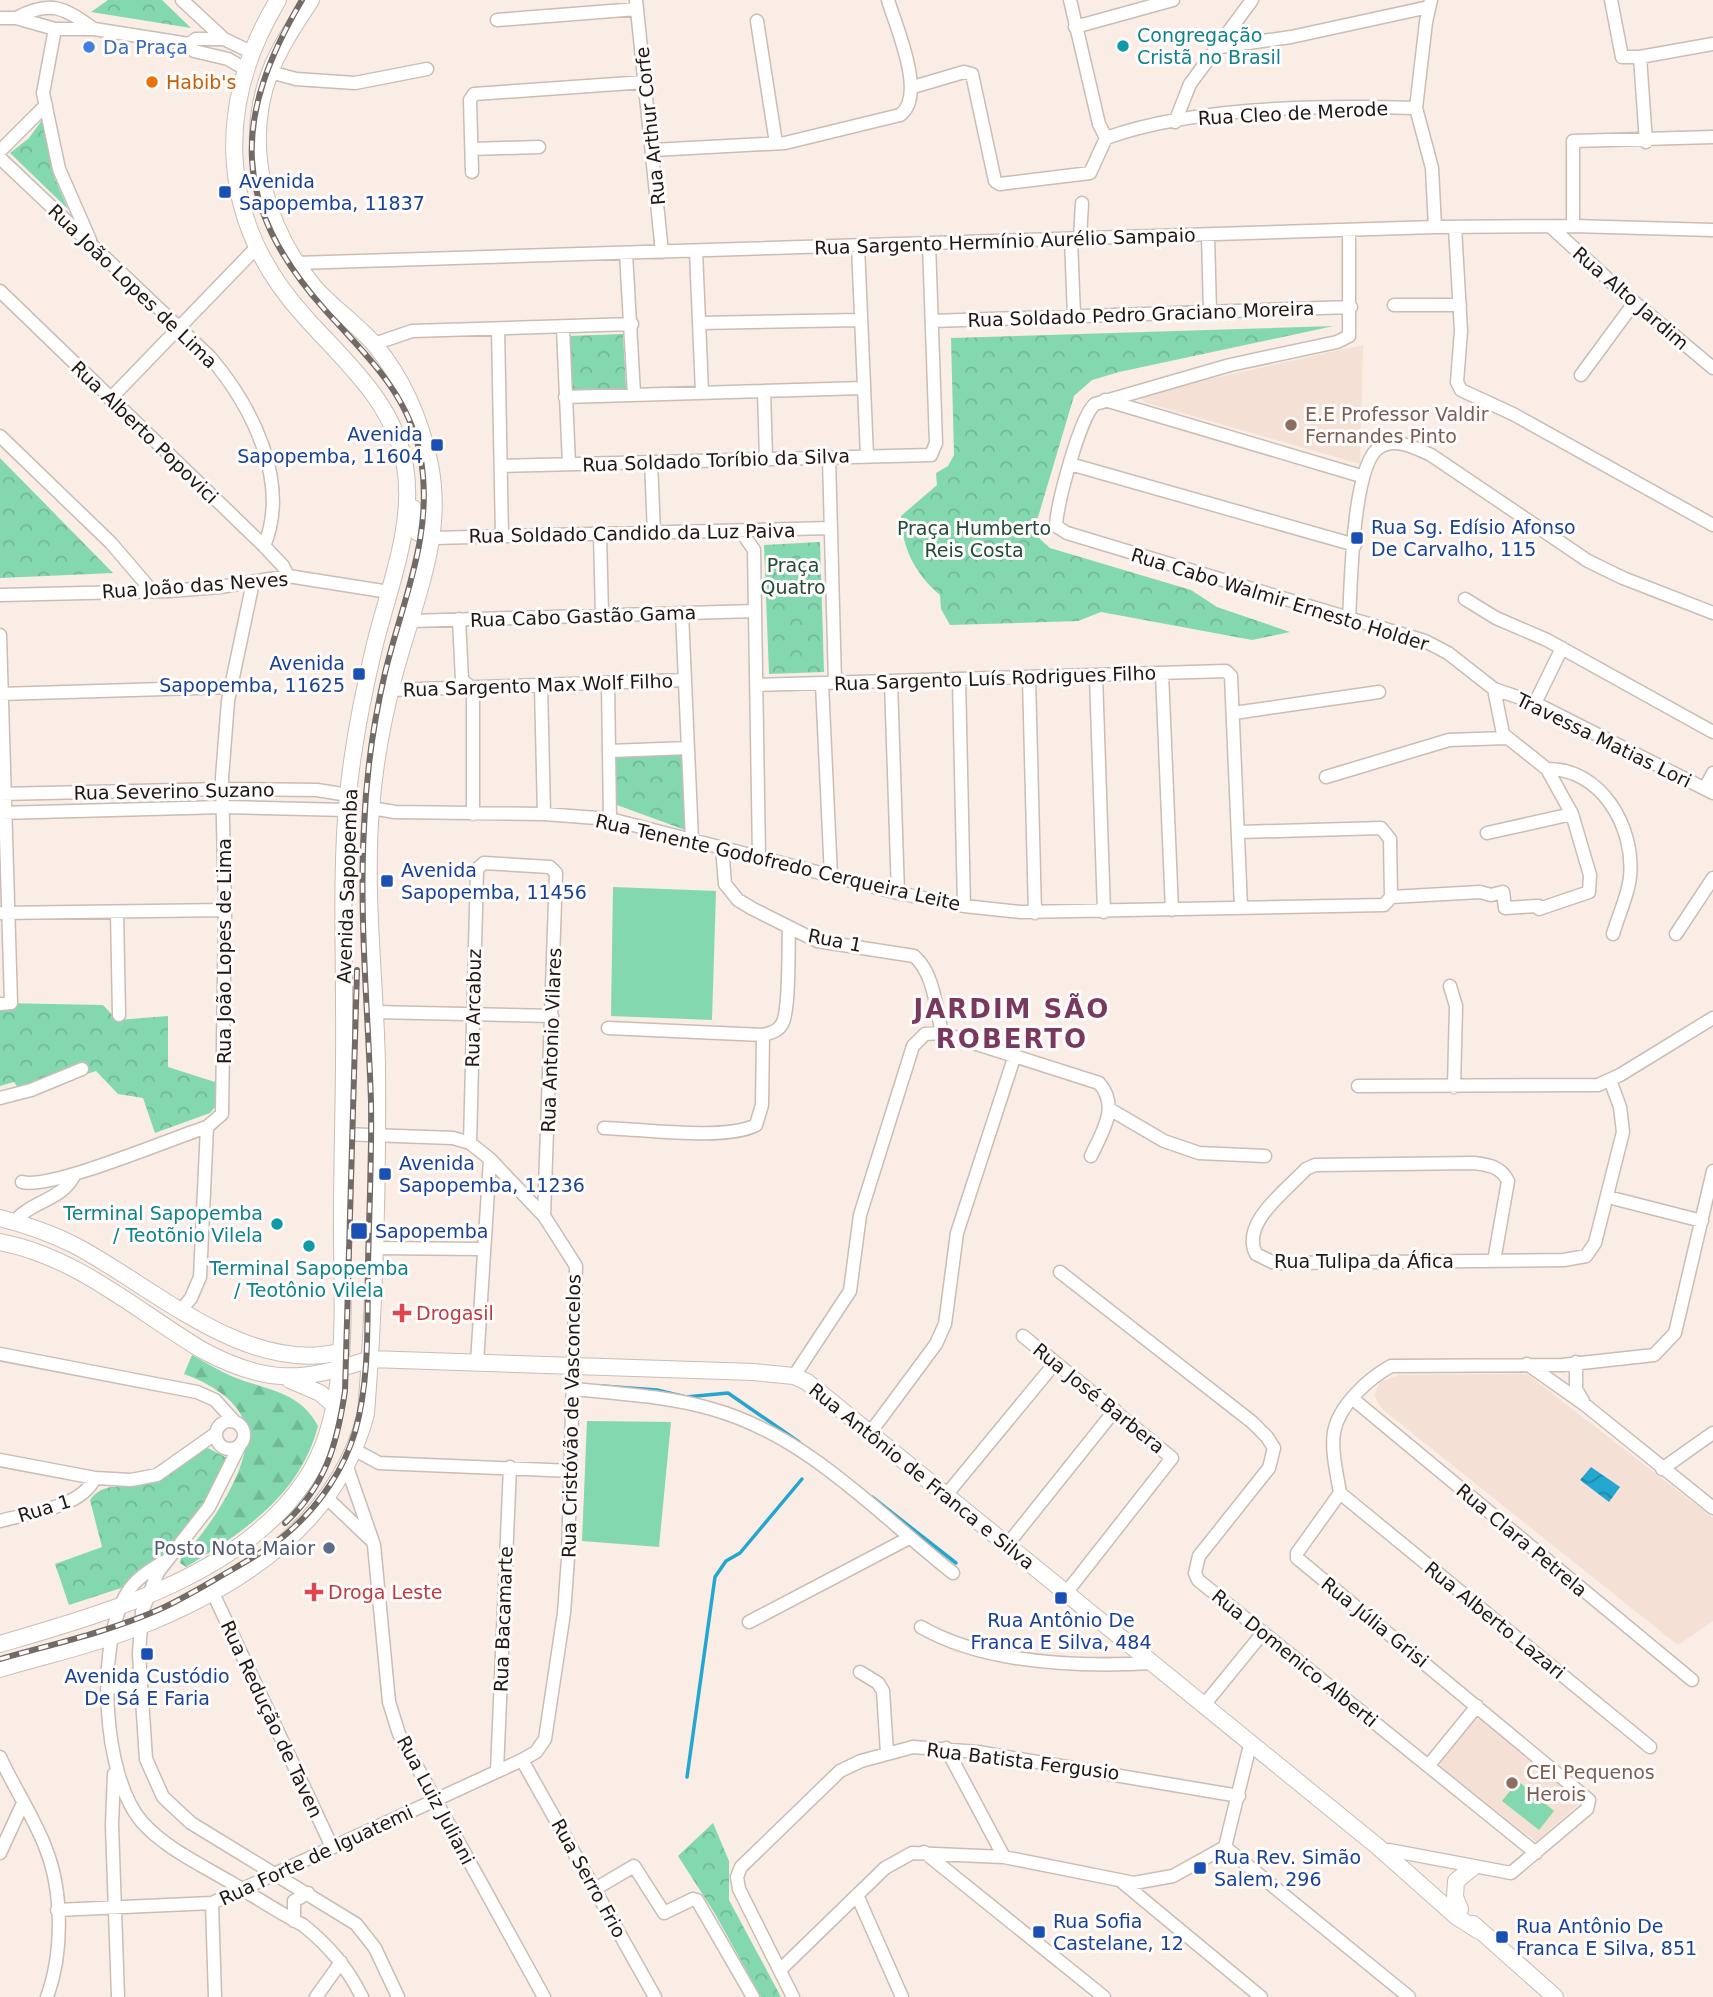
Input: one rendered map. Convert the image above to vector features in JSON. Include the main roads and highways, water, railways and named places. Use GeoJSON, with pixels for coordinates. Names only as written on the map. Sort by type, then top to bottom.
{"type":"FeatureCollection","features":[{"type":"Feature","properties":{"kind":"main road","name":"Avenida Sapopemba"},"geometry":{"type":"LineString","coordinates":[[0,1644],[148,1596],[230,1552],[255,1534],[299,1490],[319,1457],[335,1406],[339,1352],[343,904],[348,802],[358,724],[406,518],[407,494],[398,439],[383,408],[345,357],[284,292],[256,248],[235,177],[233,136],[244,69],[278,0]]}},
{"type":"Feature","properties":{"kind":"main road","name":"Avenida Sapopemba"},"geometry":{"type":"LineString","coordinates":[[0,1669],[140,1627],[212,1591],[283,1547],[328,1499],[355,1450],[366,1414],[376,1135],[369,882],[371,808],[391,690],[433,538],[432,471],[424,434],[404,388],[374,344],[318,291],[296,263],[266,198],[258,160],[259,117],[268,79],[286,38],[311,0]]}},
{"type":"Feature","properties":{"kind":"main road"},"geometry":{"type":"LineString","coordinates":[[251,52],[258,59],[268,79]]}},
{"type":"Feature","properties":{"kind":"main road"},"geometry":{"type":"LineString","coordinates":[[407,494],[412,499],[417,532],[433,538]]}},
{"type":"Feature","properties":{"kind":"main road"},"geometry":{"type":"LineString","coordinates":[[348,802],[371,808]]}},
{"type":"Feature","properties":{"kind":"main road"},"geometry":{"type":"LineString","coordinates":[[7,1220],[48,1232],[198,1320],[245,1342],[288,1354],[322,1356],[339,1352]]}},
{"type":"Feature","properties":{"kind":"main road"},"geometry":{"type":"LineString","coordinates":[[0,1242],[44,1255],[72,1268],[183,1339],[223,1361],[284,1378],[320,1393],[335,1406]]}},
{"type":"Feature","properties":{"kind":"main road"},"geometry":{"type":"LineString","coordinates":[[183,1339],[198,1320]]}},
{"type":"Feature","properties":{"kind":"main road"},"geometry":{"type":"LineString","coordinates":[[284,1378],[321,1375],[370,1359]]}},
{"type":"Feature","properties":{"kind":"main road","name":"Rua Antônio de Franca e Silva"},"geometry":{"type":"LineString","coordinates":[[370,1359],[794,1376],[807,1382],[1154,1663],[1250,1745],[1460,1909],[1479,1931],[1555,1997]]}},
{"type":"Feature","properties":{"kind":"main road"},"geometry":{"type":"LineString","coordinates":[[319,1457],[314,1480],[318,1490],[328,1499]]}},
{"type":"Feature","properties":{"kind":"main road","name":"Rua Antônio de Franca e Silva"},"geometry":{"type":"LineString","coordinates":[[1383,1850],[1457,1917],[1479,1931]]}},
{"type":"Feature","properties":{"kind":"main road"},"geometry":{"type":"LineString","coordinates":[[1460,1909],[1455,1898],[1456,1881],[1472,1868]]}},
{"type":"Feature","properties":{"kind":"water"},"geometry":{"type":"Polygon","coordinates":[[[1591,1467],[1620,1487],[1609,1502],[1580,1480],[1591,1467]]]}},
{"type":"Feature","properties":{"kind":"waterway"},"geometry":{"type":"LineString","coordinates":[[602,1386],[657,1390],[686,1397],[728,1393],[799,1442]]}},
{"type":"Feature","properties":{"kind":"waterway"},"geometry":{"type":"LineString","coordinates":[[687,1777],[715,1577],[726,1561],[740,1553],[802,1479]]}},
{"type":"Feature","properties":{"kind":"waterway"},"geometry":{"type":"LineString","coordinates":[[872,1497],[956,1563]]}},
{"type":"Feature","properties":{"kind":"railway"},"geometry":{"type":"LineString","coordinates":[[0,1659],[139,1618],[197,1590],[272,1545],[302,1519],[330,1485],[350,1446],[360,1412],[367,1350],[371,1142],[364,964],[365,809],[381,692],[420,538],[424,483],[414,432],[395,393],[294,271],[272,234],[258,197],[252,160],[254,122],[263,84],[279,43],[302,0]]}},
{"type":"Feature","properties":{"kind":"railway"},"geometry":{"type":"LineString","coordinates":[[285,1523],[311,1494],[320,1479],[338,1429],[345,1391],[357,970]]}},
{"type":"Feature","properties":{"kind":"place","name":"Congregação Cristã no Brasil"},"geometry":{"type":"Point","coordinates":[1123,46]}},
{"type":"Feature","properties":{"kind":"place","name":"Da Praça"},"geometry":{"type":"Point","coordinates":[89,47]}},
{"type":"Feature","properties":{"kind":"place","name":"Habib's"},"geometry":{"type":"Point","coordinates":[152,82]}},
{"type":"Feature","properties":{"kind":"place","name":"Avenida Sapopemba, 11837"},"geometry":{"type":"Point","coordinates":[225,192]}},
{"type":"Feature","properties":{"kind":"place","name":"E.E Professor Valdir Fernandes Pinto"},"geometry":{"type":"Point","coordinates":[1291,425]}},
{"type":"Feature","properties":{"kind":"place","name":"Avenida Sapopemba, 11604"},"geometry":{"type":"Point","coordinates":[437,445]}},
{"type":"Feature","properties":{"kind":"place","name":"Rua Sg. Edísio Afonso De Carvalho, 115"},"geometry":{"type":"Point","coordinates":[1357,538]}},
{"type":"Feature","properties":{"kind":"place","name":"Avenida Sapopemba, 11625"},"geometry":{"type":"Point","coordinates":[359,674]}},
{"type":"Feature","properties":{"kind":"place","name":"Avenida Sapopemba, 11456"},"geometry":{"type":"Point","coordinates":[387,881]}},
{"type":"Feature","properties":{"kind":"place","name":"Avenida Sapopemba, 11236"},"geometry":{"type":"Point","coordinates":[385,1174]}},
{"type":"Feature","properties":{"kind":"place","name":"Terminal Sapopemba / Teotõnio Vilela"},"geometry":{"type":"Point","coordinates":[277,1224]}},
{"type":"Feature","properties":{"kind":"place","name":"Sapopemba"},"geometry":{"type":"Point","coordinates":[359,1231]}},
{"type":"Feature","properties":{"kind":"place","name":"Terminal Sapopemba / Teotônio Vilela"},"geometry":{"type":"Point","coordinates":[309,1246]}},
{"type":"Feature","properties":{"kind":"place","name":"Drogasil"},"geometry":{"type":"Point","coordinates":[402,1313]}},
{"type":"Feature","properties":{"kind":"place","name":"Posto Nota Maior"},"geometry":{"type":"Point","coordinates":[329,1548]}},
{"type":"Feature","properties":{"kind":"place","name":"Droga Leste"},"geometry":{"type":"Point","coordinates":[314,1592]}},
{"type":"Feature","properties":{"kind":"place","name":"Rua Antônio De Franca E Silva, 484"},"geometry":{"type":"Point","coordinates":[1061,1598]}},
{"type":"Feature","properties":{"kind":"place","name":"Avenida Custódio De Sá E Faria"},"geometry":{"type":"Point","coordinates":[147,1654]}},
{"type":"Feature","properties":{"kind":"place","name":"CEI Pequenos Herois"},"geometry":{"type":"Point","coordinates":[1512,1783]}},
{"type":"Feature","properties":{"kind":"place","name":"Rua Rev. Simão Salem, 296"},"geometry":{"type":"Point","coordinates":[1200,1868]}},
{"type":"Feature","properties":{"kind":"place","name":"Rua Sofia Castelane, 12"},"geometry":{"type":"Point","coordinates":[1039,1932]}},
{"type":"Feature","properties":{"kind":"place","name":"Rua Antônio De Franca E Silva, 851"},"geometry":{"type":"Point","coordinates":[1502,1937]}},
{"type":"Feature","properties":{"kind":"district","name":"JARDIM SÃO ROBERTO"},"geometry":{"type":"Point","coordinates":[1012,1024]}},
{"type":"Feature","properties":{"kind":"park label","name":"Praça Humberto Reis Costa"},"geometry":{"type":"Point","coordinates":[974,539]}},
{"type":"Feature","properties":{"kind":"park label","name":"Praça Quatro"},"geometry":{"type":"Point","coordinates":[793,576]}}]}
